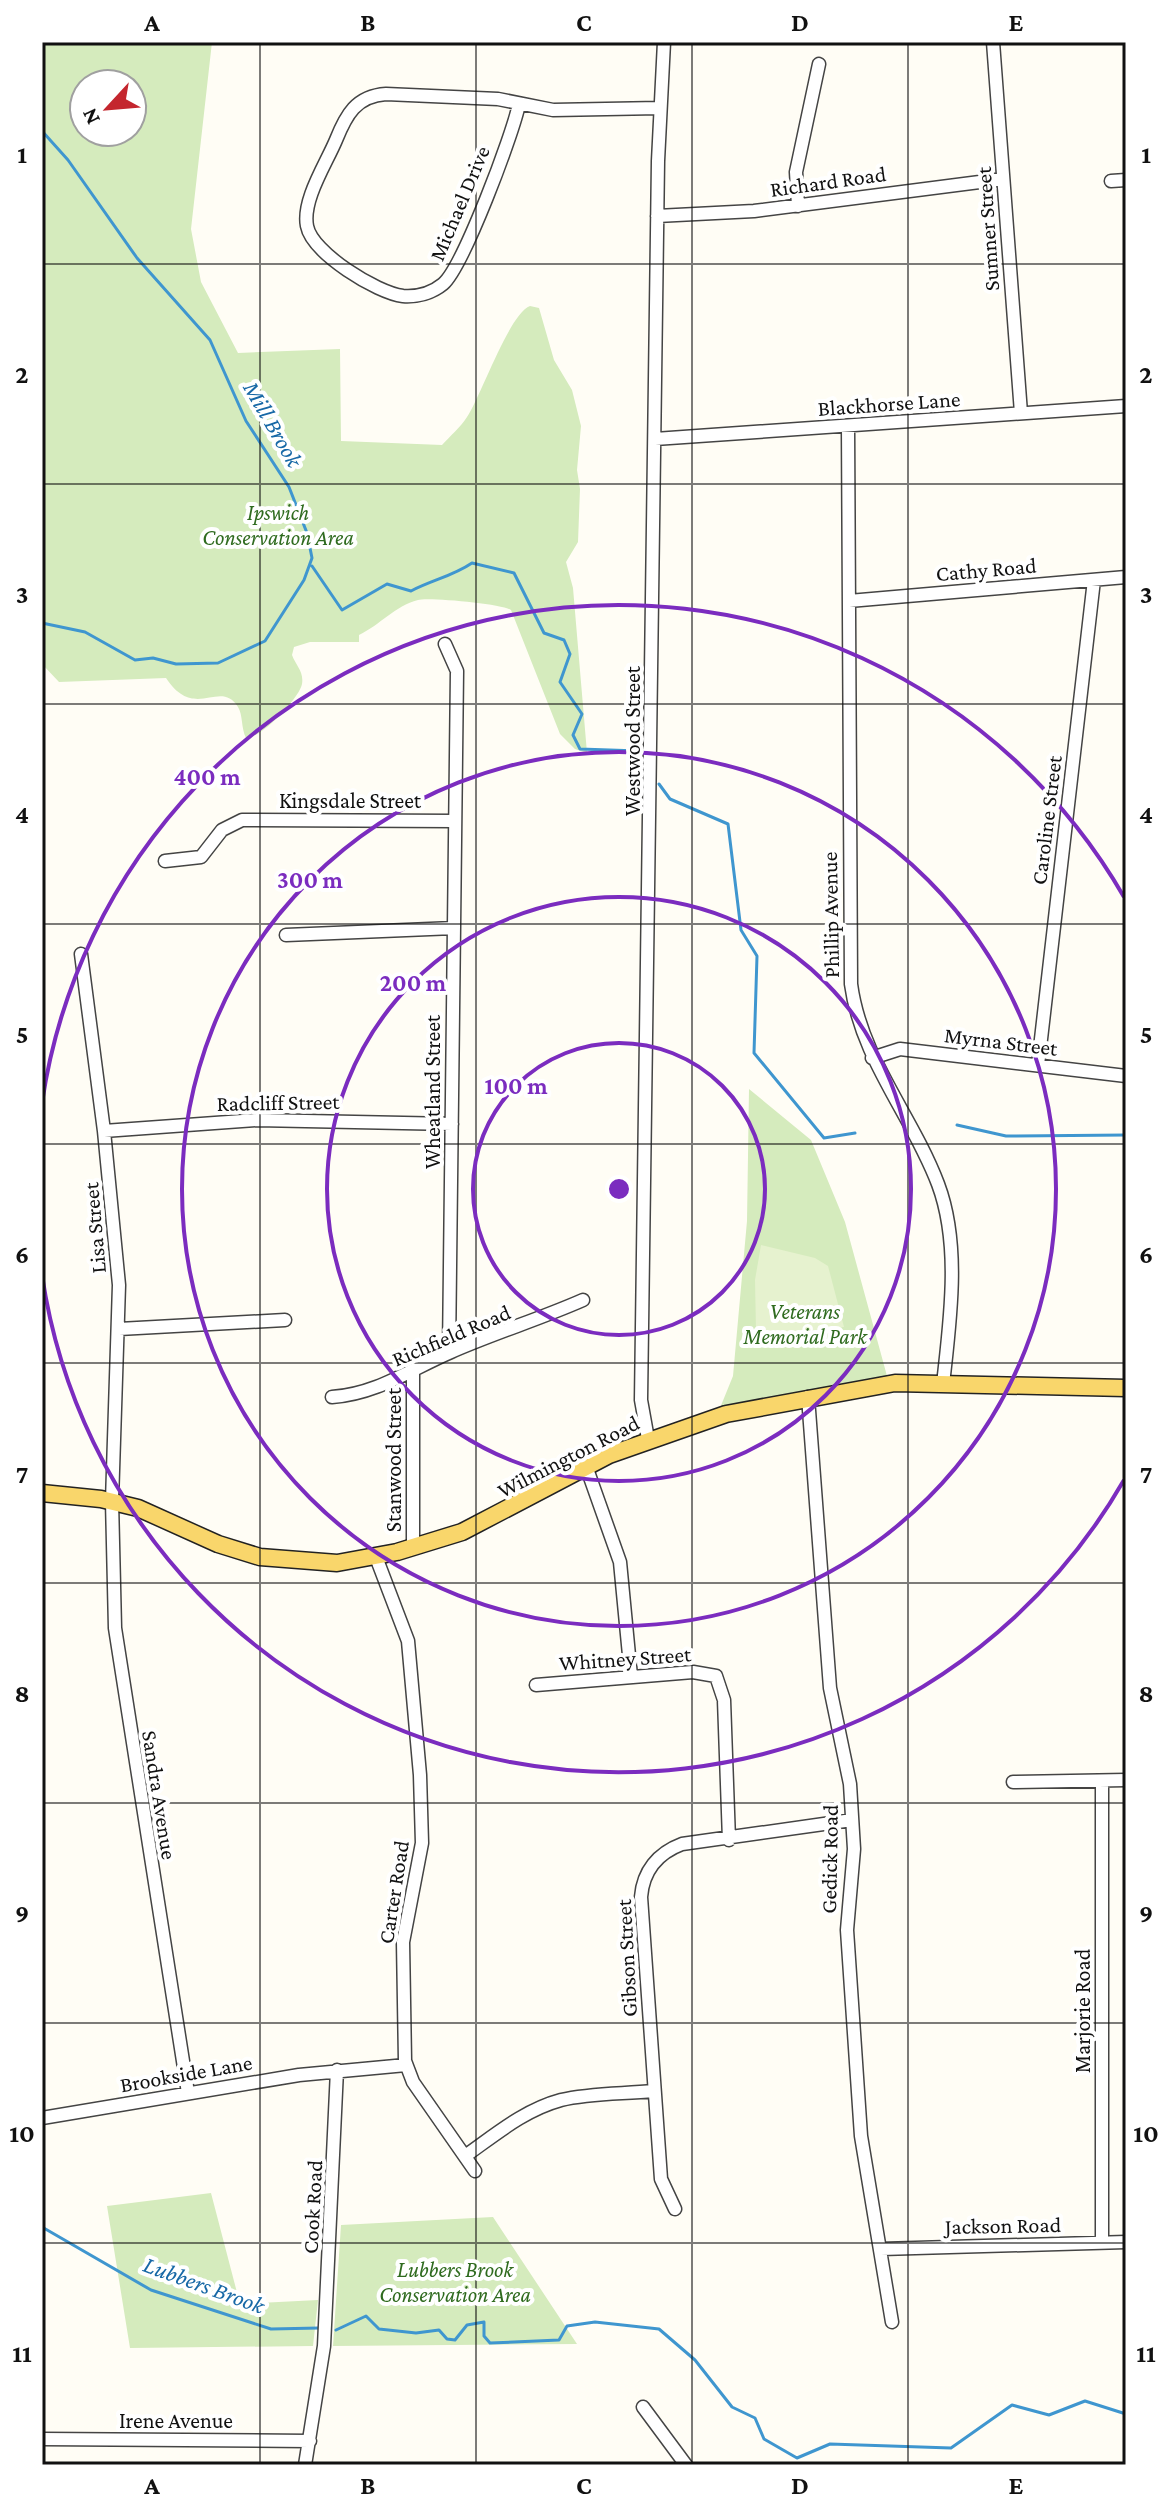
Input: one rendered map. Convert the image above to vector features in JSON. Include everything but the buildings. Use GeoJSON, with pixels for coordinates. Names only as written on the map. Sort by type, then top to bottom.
{"type":"FeatureCollection","features":[{"type":"Feature","properties":{"kind":"main road","name":"Wilmington Road"},"geometry":{"type":"LineString","coordinates":[[42,1493],[112,1501],[146,1510],[218,1544],[260,1557],[324,1563],[376,1557],[413,1548],[489,1520],[586,1466],[648,1439],[712,1418],[808,1397],[880,1385],[1126,1388]]}},
{"type":"Feature","properties":{"kind":"street","name":"Westwood Street"},"geometry":{"type":"LineString","coordinates":[[648,1439],[641,1400],[657,216],[664,42]]}},
{"type":"Feature","properties":{"kind":"street","name":"Sumner Street"},"geometry":{"type":"LineString","coordinates":[[993,42],[1021,413]]}},
{"type":"Feature","properties":{"kind":"street"},"geometry":{"type":"LineString","coordinates":[[798,206],[794,179],[819,64]]}},
{"type":"Feature","properties":{"kind":"street","name":"Michael Drive"},"geometry":{"type":"LineString","coordinates":[[519,104],[458,263],[439,287],[416,296],[392,293],[323,253],[313,241],[307,222],[310,201],[346,117],[360,101],[386,94],[498,99],[553,110],[659,108]]}},
{"type":"Feature","properties":{"kind":"street","name":"Richard Road"},"geometry":{"type":"LineString","coordinates":[[657,216],[798,206],[1003,179]]}},
{"type":"Feature","properties":{"kind":"street"},"geometry":{"type":"LineString","coordinates":[[1111,181],[1126,180]]}},
{"type":"Feature","properties":{"kind":"street","name":"Blackhorse Lane"},"geometry":{"type":"LineString","coordinates":[[655,439],[1126,406]]}},
{"type":"Feature","properties":{"kind":"street","name":"Phillip Avenue"},"geometry":{"type":"LineString","coordinates":[[848,426],[851,984],[860,1027],[872,1058],[927,1159],[945,1208],[950,1287],[943,1384]]}},
{"type":"Feature","properties":{"kind":"street","name":"Cathy Road"},"geometry":{"type":"LineString","coordinates":[[849,601],[1126,577]]}},
{"type":"Feature","properties":{"kind":"street","name":"Caroline Street"},"geometry":{"type":"LineString","coordinates":[[1038,1065],[1094,580]]}},
{"type":"Feature","properties":{"kind":"street","name":"Wheatland Street"},"geometry":{"type":"LineString","coordinates":[[445,644],[457,671],[449,1352]]}},
{"type":"Feature","properties":{"kind":"street","name":"Kingsdale Street"},"geometry":{"type":"LineString","coordinates":[[165,861],[201,857],[222,830],[242,820],[455,821]]}},
{"type":"Feature","properties":{"kind":"street"},"geometry":{"type":"LineString","coordinates":[[286,935],[454,928]]}},
{"type":"Feature","properties":{"kind":"street","name":"Lisa Street"},"geometry":{"type":"LineString","coordinates":[[81,954],[118,1271],[119,1329],[112,1501]]}},
{"type":"Feature","properties":{"kind":"street","name":"Myrna Street"},"geometry":{"type":"LineString","coordinates":[[872,1058],[900,1049],[1126,1076]]}},
{"type":"Feature","properties":{"kind":"street","name":"Radcliff Street"},"geometry":{"type":"LineString","coordinates":[[104,1131],[257,1120],[452,1124]]}},
{"type":"Feature","properties":{"kind":"street","name":"Richfield Road"},"geometry":{"type":"LineString","coordinates":[[332,1397],[356,1394],[413,1373],[449,1352],[583,1300]]}},
{"type":"Feature","properties":{"kind":"street"},"geometry":{"type":"LineString","coordinates":[[119,1329],[285,1320]]}},
{"type":"Feature","properties":{"kind":"street","name":"Stanwood Street"},"geometry":{"type":"LineString","coordinates":[[413,1373],[413,1548]]}},
{"type":"Feature","properties":{"kind":"street","name":"Gedick Road"},"geometry":{"type":"LineString","coordinates":[[808,1397],[830,1688],[846,1756],[852,1820],[849,1957],[861,2136],[892,2322]]}},
{"type":"Feature","properties":{"kind":"street"},"geometry":{"type":"LineString","coordinates":[[586,1466],[620,1562],[631,1676]]}},
{"type":"Feature","properties":{"kind":"street","name":"Sandra Avenue"},"geometry":{"type":"LineString","coordinates":[[112,1501],[119,1663],[188,2093]]}},
{"type":"Feature","properties":{"kind":"street","name":"Carter Road"},"geometry":{"type":"LineString","coordinates":[[376,1557],[408,1641],[420,1775],[422,1843],[403,1942],[406,2065],[413,2082],[475,2171]]}},
{"type":"Feature","properties":{"kind":"street","name":"Whitney Street"},"geometry":{"type":"LineString","coordinates":[[536,1685],[693,1672],[716,1676],[724,1700],[729,1840]]}},
{"type":"Feature","properties":{"kind":"street"},"geometry":{"type":"LineString","coordinates":[[1013,1782],[1126,1780]]}},
{"type":"Feature","properties":{"kind":"street","name":"Marjorie Road"},"geometry":{"type":"LineString","coordinates":[[1102,1781],[1102,2242]]}},
{"type":"Feature","properties":{"kind":"street","name":"Gibson Street"},"geometry":{"type":"LineString","coordinates":[[675,2209],[661,2179],[653,2091],[642,1887],[650,1868],[667,1850],[691,1843],[729,1840],[852,1820]]}},
{"type":"Feature","properties":{"kind":"street","name":"Brookside Lane"},"geometry":{"type":"LineString","coordinates":[[42,2118],[337,2070],[406,2065]]}},
{"type":"Feature","properties":{"kind":"street","name":"Cook Road"},"geometry":{"type":"LineString","coordinates":[[305,2465],[324,2346],[337,2070]]}},
{"type":"Feature","properties":{"kind":"street"},"geometry":{"type":"LineString","coordinates":[[465,2156],[512,2123],[553,2103],[653,2091]]}},
{"type":"Feature","properties":{"kind":"street","name":"Jackson Road"},"geometry":{"type":"LineString","coordinates":[[881,2249],[1126,2242]]}},
{"type":"Feature","properties":{"kind":"street"},"geometry":{"type":"LineString","coordinates":[[643,2407],[686,2465]]}},
{"type":"Feature","properties":{"kind":"street","name":"Irene Avenue"},"geometry":{"type":"LineString","coordinates":[[42,2439],[310,2441]]}},
{"type":"Feature","properties":{"kind":"green space","name":"Ipswich Conservation Area"},"geometry":{"type":"Polygon","coordinates":[[[42,42],[212,42],[191,229],[201,282],[238,353],[340,349],[341,441],[442,445],[473,407],[513,324],[530,306],[539,308],[554,360],[572,390],[581,426],[577,470],[580,489],[578,542],[566,562],[573,588],[587,753],[575,749],[560,734],[511,610],[494,605],[418,600],[359,635],[359,642],[310,642],[294,647],[292,655],[302,676],[300,690],[270,725],[246,738],[241,714],[231,699],[223,696],[187,697],[166,678],[59,682],[42,664],[42,42]]]}},
{"type":"Feature","properties":{"kind":"green space","name":"Veterans Memorial Park"},"geometry":{"type":"Polygon","coordinates":[[[749,1089],[811,1140],[845,1222],[887,1376],[720,1408],[733,1376],[747,1221],[749,1089]]]}},
{"type":"Feature","properties":{"kind":"green space"},"geometry":{"type":"Polygon","coordinates":[[[761,1245],[815,1258],[828,1266],[844,1327],[763,1336],[756,1330],[755,1280],[761,1245]]]}},
{"type":"Feature","properties":{"kind":"green space","name":"Lubbers Brook Conservation Area"},"geometry":{"type":"Polygon","coordinates":[[[211,2193],[240,2304],[318,2300],[313,2346],[130,2348],[107,2206],[211,2193]]]}},
{"type":"Feature","properties":{"kind":"green space","name":"Lubbers Brook Conservation Area"},"geometry":{"type":"Polygon","coordinates":[[[493,2217],[577,2344],[333,2346],[341,2225],[493,2217]]]}},
{"type":"Feature","properties":{"kind":"waterway","name":"Mill Brook"},"geometry":{"type":"LineString","coordinates":[[42,131],[68,160],[137,258],[210,340],[246,421],[289,487],[307,533],[312,558],[304,580],[265,641],[218,663],[176,664],[153,658],[135,660],[85,632],[42,623]]}},
{"type":"Feature","properties":{"kind":"waterway"},"geometry":{"type":"LineString","coordinates":[[312,566],[342,610],[387,584],[411,591],[472,563],[514,573],[544,633],[564,640],[570,654],[560,682],[582,714],[573,735],[580,749],[639,751]]}},
{"type":"Feature","properties":{"kind":"waterway"},"geometry":{"type":"LineString","coordinates":[[659,784],[670,799],[728,824],[741,930],[757,956],[754,1053],[824,1138],[855,1133]]}},
{"type":"Feature","properties":{"kind":"waterway"},"geometry":{"type":"LineString","coordinates":[[957,1125],[1006,1136],[1126,1135]]}},
{"type":"Feature","properties":{"kind":"waterway","name":"Lubbers Brook"},"geometry":{"type":"LineString","coordinates":[[42,2227],[151,2290],[271,2329],[319,2328]]}},
{"type":"Feature","properties":{"kind":"waterway","name":"Lubbers Brook"},"geometry":{"type":"LineString","coordinates":[[336,2330],[366,2316],[379,2329],[416,2333],[439,2330],[447,2339],[455,2340],[467,2325],[484,2322],[484,2336],[490,2343],[559,2340],[567,2326],[595,2322],[659,2329],[695,2360],[732,2407],[755,2418],[764,2439],[797,2458],[830,2444],[951,2448],[1012,2405],[1049,2415],[1085,2401],[1126,2414]]}}]}
